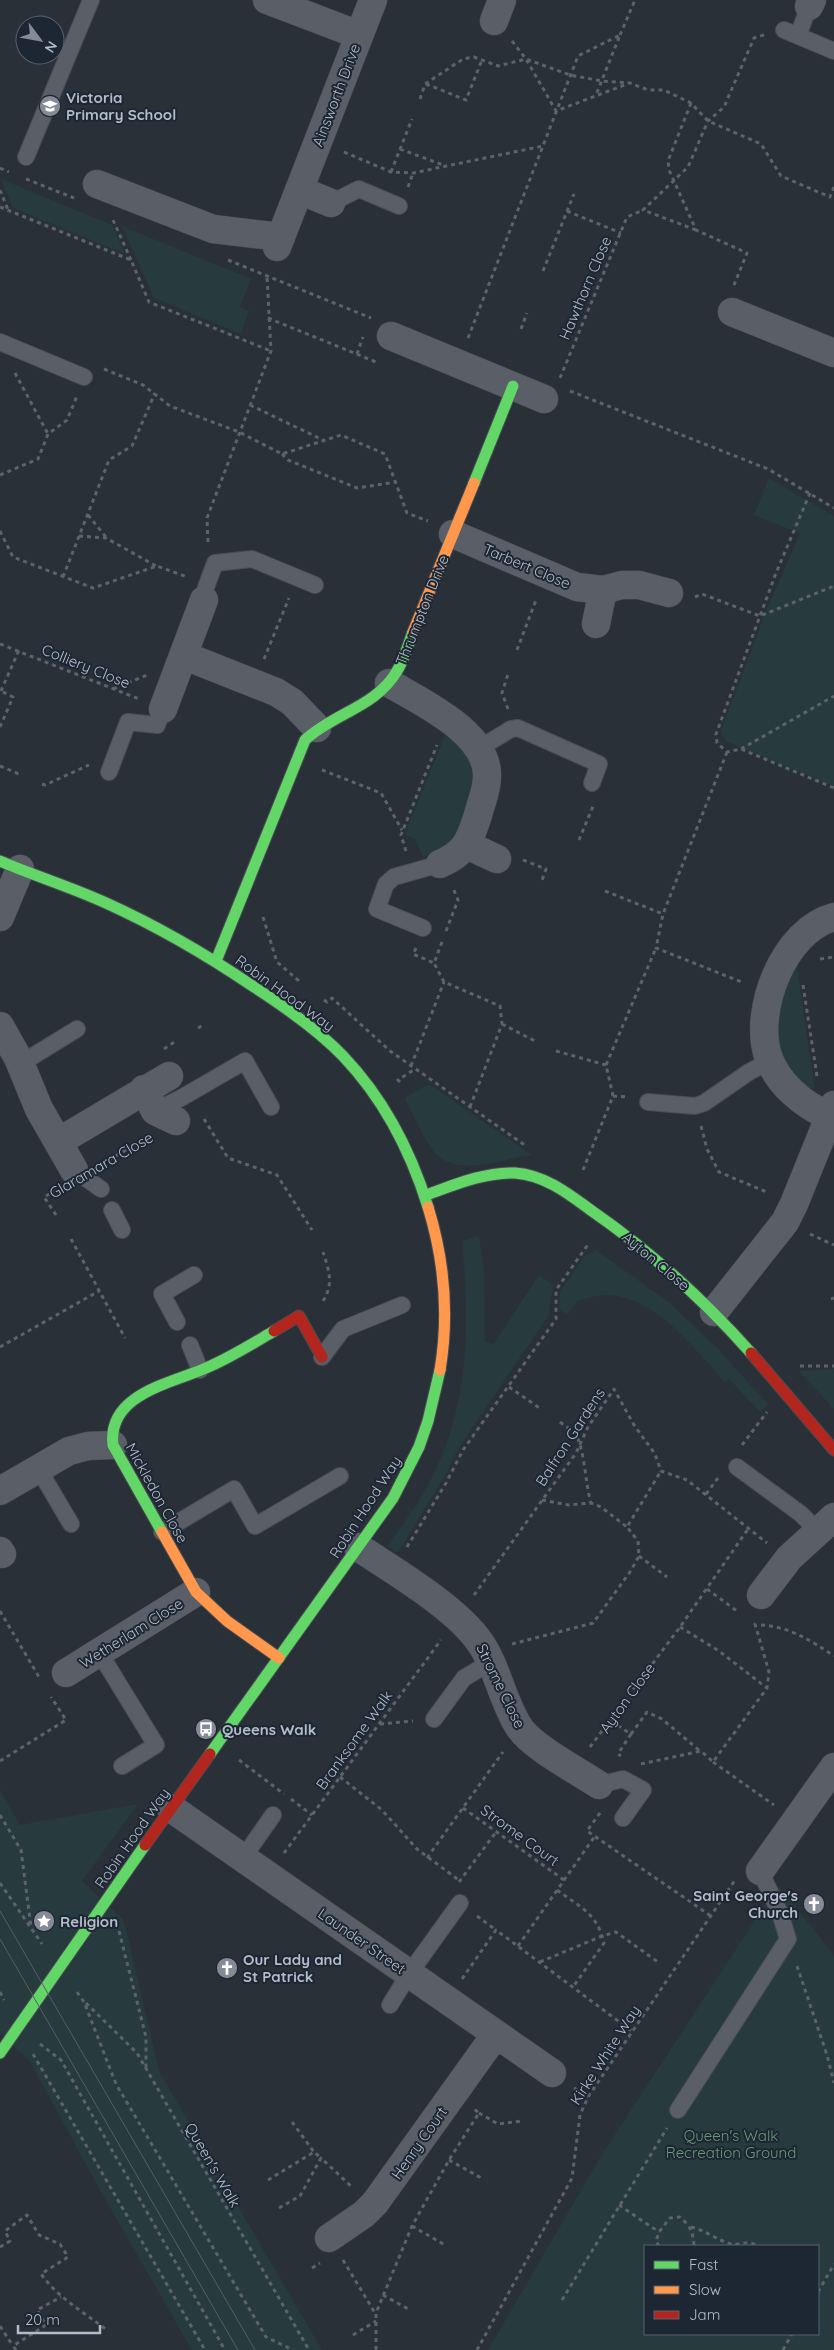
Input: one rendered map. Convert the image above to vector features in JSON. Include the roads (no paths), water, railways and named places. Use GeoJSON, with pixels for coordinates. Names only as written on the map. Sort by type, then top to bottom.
{"type":"FeatureCollection","features":[{"type":"Feature","properties":{"kind":"street"},"geometry":{"type":"LineString","coordinates":[[268,0],[359,35]]}},
{"type":"Feature","properties":{"kind":"street","name":"Ainsworth Drive"},"geometry":{"type":"LineString","coordinates":[[98,184],[214,229],[279,242],[373,0]]}},
{"type":"Feature","properties":{"kind":"street"},"geometry":{"type":"LineString","coordinates":[[299,190],[331,203]]}},
{"type":"Feature","properties":{"kind":"street"},"geometry":{"type":"LineString","coordinates":[[732,312],[834,353]]}},
{"type":"Feature","properties":{"kind":"street"},"geometry":{"type":"LineString","coordinates":[[391,336],[513,386],[556,391]]}},
{"type":"Feature","properties":{"kind":"street","name":"Thrumpton Drive"},"geometry":{"type":"LineString","coordinates":[[216,961],[295,759],[305,740],[317,728],[371,699],[389,683],[398,670],[513,386]]}},
{"type":"Feature","properties":{"kind":"street","name":"Tarbert Close"},"geometry":{"type":"LineString","coordinates":[[453,534],[578,587],[603,590],[622,585],[639,585],[669,593]]}},
{"type":"Feature","properties":{"kind":"street"},"geometry":{"type":"LineString","coordinates":[[596,624],[603,590]]}},
{"type":"Feature","properties":{"kind":"street"},"geometry":{"type":"LineString","coordinates":[[163,710],[185,656],[204,600]]}},
{"type":"Feature","properties":{"kind":"street"},"geometry":{"type":"LineString","coordinates":[[185,656],[276,692],[292,702],[317,728]]}},
{"type":"Feature","properties":{"kind":"street"},"geometry":{"type":"LineString","coordinates":[[389,683],[448,718],[464,732],[478,749],[484,760],[487,777],[480,809],[467,845],[453,858],[440,864]]}},
{"type":"Feature","properties":{"kind":"street"},"geometry":{"type":"LineString","coordinates":[[467,845],[497,859]]}},
{"type":"Feature","properties":{"kind":"street"},"geometry":{"type":"LineString","coordinates":[[0,917],[10,865]]}},
{"type":"Feature","properties":{"kind":"street","name":"Robin Hood Way"},"geometry":{"type":"LineString","coordinates":[[0,2053],[171,1808],[393,1498],[411,1467],[430,1416],[441,1364],[445,1317],[441,1257],[426,1195],[392,1122],[368,1087],[343,1057],[315,1030],[216,961],[105,903],[10,865]]}},
{"type":"Feature","properties":{"kind":"street"},"geometry":{"type":"LineString","coordinates":[[714,1312],[776,1234],[794,1204],[829,1111],[792,1092],[776,1072],[770,1061],[764,1031],[764,1014],[785,958],[796,940],[814,926],[834,917]]}},
{"type":"Feature","properties":{"kind":"street","name":"Glaramara Close"},"geometry":{"type":"LineString","coordinates":[[0,1026],[20,1064],[39,1109],[78,1172]]}},
{"type":"Feature","properties":{"kind":"street"},"geometry":{"type":"LineString","coordinates":[[58,1142],[158,1107],[169,1076]]}},
{"type":"Feature","properties":{"kind":"street","name":"Ayton Close"},"geometry":{"type":"LineString","coordinates":[[426,1195],[476,1178],[506,1172],[539,1177],[605,1220],[671,1272],[714,1312],[834,1450]]}},
{"type":"Feature","properties":{"kind":"street","name":"Mickledon Close"},"geometry":{"type":"LineString","coordinates":[[279,1658],[227,1622],[196,1592],[113,1445],[114,1428],[129,1405],[153,1387],[217,1364],[299,1316],[322,1357]]}},
{"type":"Feature","properties":{"kind":"street"},"geometry":{"type":"LineString","coordinates":[[0,1491],[69,1451],[88,1446],[113,1445]]}},
{"type":"Feature","properties":{"kind":"street"},"geometry":{"type":"LineString","coordinates":[[760,1595],[789,1558],[826,1524]]}},
{"type":"Feature","properties":{"kind":"street","name":"Strome Close"},"geometry":{"type":"LineString","coordinates":[[358,1547],[458,1617],[477,1638],[488,1656],[520,1729],[574,1770],[611,1782]]}},
{"type":"Feature","properties":{"kind":"street","name":"Wetherlam Close"},"geometry":{"type":"LineString","coordinates":[[57,1683],[99,1652],[196,1592]]}},
{"type":"Feature","properties":{"kind":"street"},"geometry":{"type":"LineString","coordinates":[[760,1871],[834,1767]]}},
{"type":"Feature","properties":{"kind":"street","name":"Launder Street"},"geometry":{"type":"LineString","coordinates":[[171,1808],[552,2074]]}},
{"type":"Feature","properties":{"kind":"street","name":"Henry Court"},"geometry":{"type":"LineString","coordinates":[[329,2238],[372,2206],[496,2034]]}},
{"type":"Feature","properties":{"kind":"lane"},"geometry":{"type":"LineString","coordinates":[[26,156],[92,0]]}},
{"type":"Feature","properties":{"kind":"lane"},"geometry":{"type":"LineString","coordinates":[[811,3],[791,33],[834,51]]}},
{"type":"Feature","properties":{"kind":"lane"},"geometry":{"type":"LineString","coordinates":[[331,203],[359,189],[399,206]]}},
{"type":"Feature","properties":{"kind":"lane"},"geometry":{"type":"LineString","coordinates":[[0,342],[84,377]]}},
{"type":"Feature","properties":{"kind":"lane"},"geometry":{"type":"LineString","coordinates":[[204,600],[206,587],[215,563],[252,559],[315,585]]}},
{"type":"Feature","properties":{"kind":"lane"},"geometry":{"type":"LineString","coordinates":[[109,772],[128,722],[157,725],[163,710]]}},
{"type":"Feature","properties":{"kind":"lane"},"geometry":{"type":"LineString","coordinates":[[478,749],[511,729],[518,728],[598,764],[592,783]]}},
{"type":"Feature","properties":{"kind":"lane"},"geometry":{"type":"LineString","coordinates":[[424,928],[377,908],[386,884],[394,877],[440,864]]}},
{"type":"Feature","properties":{"kind":"lane"},"geometry":{"type":"LineString","coordinates":[[20,1064],[77,1029]]}},
{"type":"Feature","properties":{"kind":"lane"},"geometry":{"type":"LineString","coordinates":[[158,1107],[181,1098],[244,1061],[271,1106]]}},
{"type":"Feature","properties":{"kind":"lane"},"geometry":{"type":"LineString","coordinates":[[648,1102],[695,1106],[704,1103],[749,1072],[770,1061]]}},
{"type":"Feature","properties":{"kind":"lane"},"geometry":{"type":"LineString","coordinates":[[78,1172],[101,1188]]}},
{"type":"Feature","properties":{"kind":"lane"},"geometry":{"type":"LineString","coordinates":[[112,1210],[122,1230]]}},
{"type":"Feature","properties":{"kind":"lane"},"geometry":{"type":"LineString","coordinates":[[177,1322],[162,1294],[194,1276]]}},
{"type":"Feature","properties":{"kind":"lane"},"geometry":{"type":"LineString","coordinates":[[322,1357],[343,1329],[402,1305]]}},
{"type":"Feature","properties":{"kind":"lane"},"geometry":{"type":"LineString","coordinates":[[190,1345],[200,1370]]}},
{"type":"Feature","properties":{"kind":"lane"},"geometry":{"type":"LineString","coordinates":[[38,1468],[71,1524]]}},
{"type":"Feature","properties":{"kind":"lane"},"geometry":{"type":"LineString","coordinates":[[731,1468],[800,1514],[826,1524]]}},
{"type":"Feature","properties":{"kind":"lane"},"geometry":{"type":"LineString","coordinates":[[162,1532],[234,1489],[255,1526],[340,1476]]}},
{"type":"Feature","properties":{"kind":"lane"},"geometry":{"type":"LineString","coordinates":[[99,1652],[156,1745],[122,1766]]}},
{"type":"Feature","properties":{"kind":"lane"},"geometry":{"type":"LineString","coordinates":[[434,1719],[464,1678],[488,1656]]}},
{"type":"Feature","properties":{"kind":"lane"},"geometry":{"type":"LineString","coordinates":[[611,1782],[643,1790],[623,1818]]}},
{"type":"Feature","properties":{"kind":"lane"},"geometry":{"type":"LineString","coordinates":[[243,1858],[272,1815]]}},
{"type":"Feature","properties":{"kind":"lane"},"geometry":{"type":"LineString","coordinates":[[678,2110],[788,1939],[780,1912],[760,1871]]}},
{"type":"Feature","properties":{"kind":"lane"},"geometry":{"type":"LineString","coordinates":[[390,2005],[409,1974],[460,1904]]}},
{"type":"Feature","properties":{"kind":"tram line"},"geometry":{"type":"LineString","coordinates":[[0,1911],[255,2350]]}},
{"type":"Feature","properties":{"kind":"tram line"},"geometry":{"type":"LineString","coordinates":[[0,1939],[238,2350]]}},
{"type":"Feature","properties":{"kind":"place","name":"Victoria Primary School"},"geometry":{"type":"Point","coordinates":[50,106]}},
{"type":"Feature","properties":{"kind":"place","name":"Queens Walk"},"geometry":{"type":"Point","coordinates":[206,1729]}},
{"type":"Feature","properties":{"kind":"place","name":"Saint George's Church"},"geometry":{"type":"Point","coordinates":[814,1904]}},
{"type":"Feature","properties":{"kind":"place","name":"Religion"},"geometry":{"type":"Point","coordinates":[44,1921]}},
{"type":"Feature","properties":{"kind":"place","name":"Our Lady and St Patrick"},"geometry":{"type":"Point","coordinates":[227,1968]}},
{"type":"Feature","properties":{"kind":"park label","name":"Queen's Walk Recreation Ground"},"geometry":{"type":"Point","coordinates":[731,2144]}}]}
